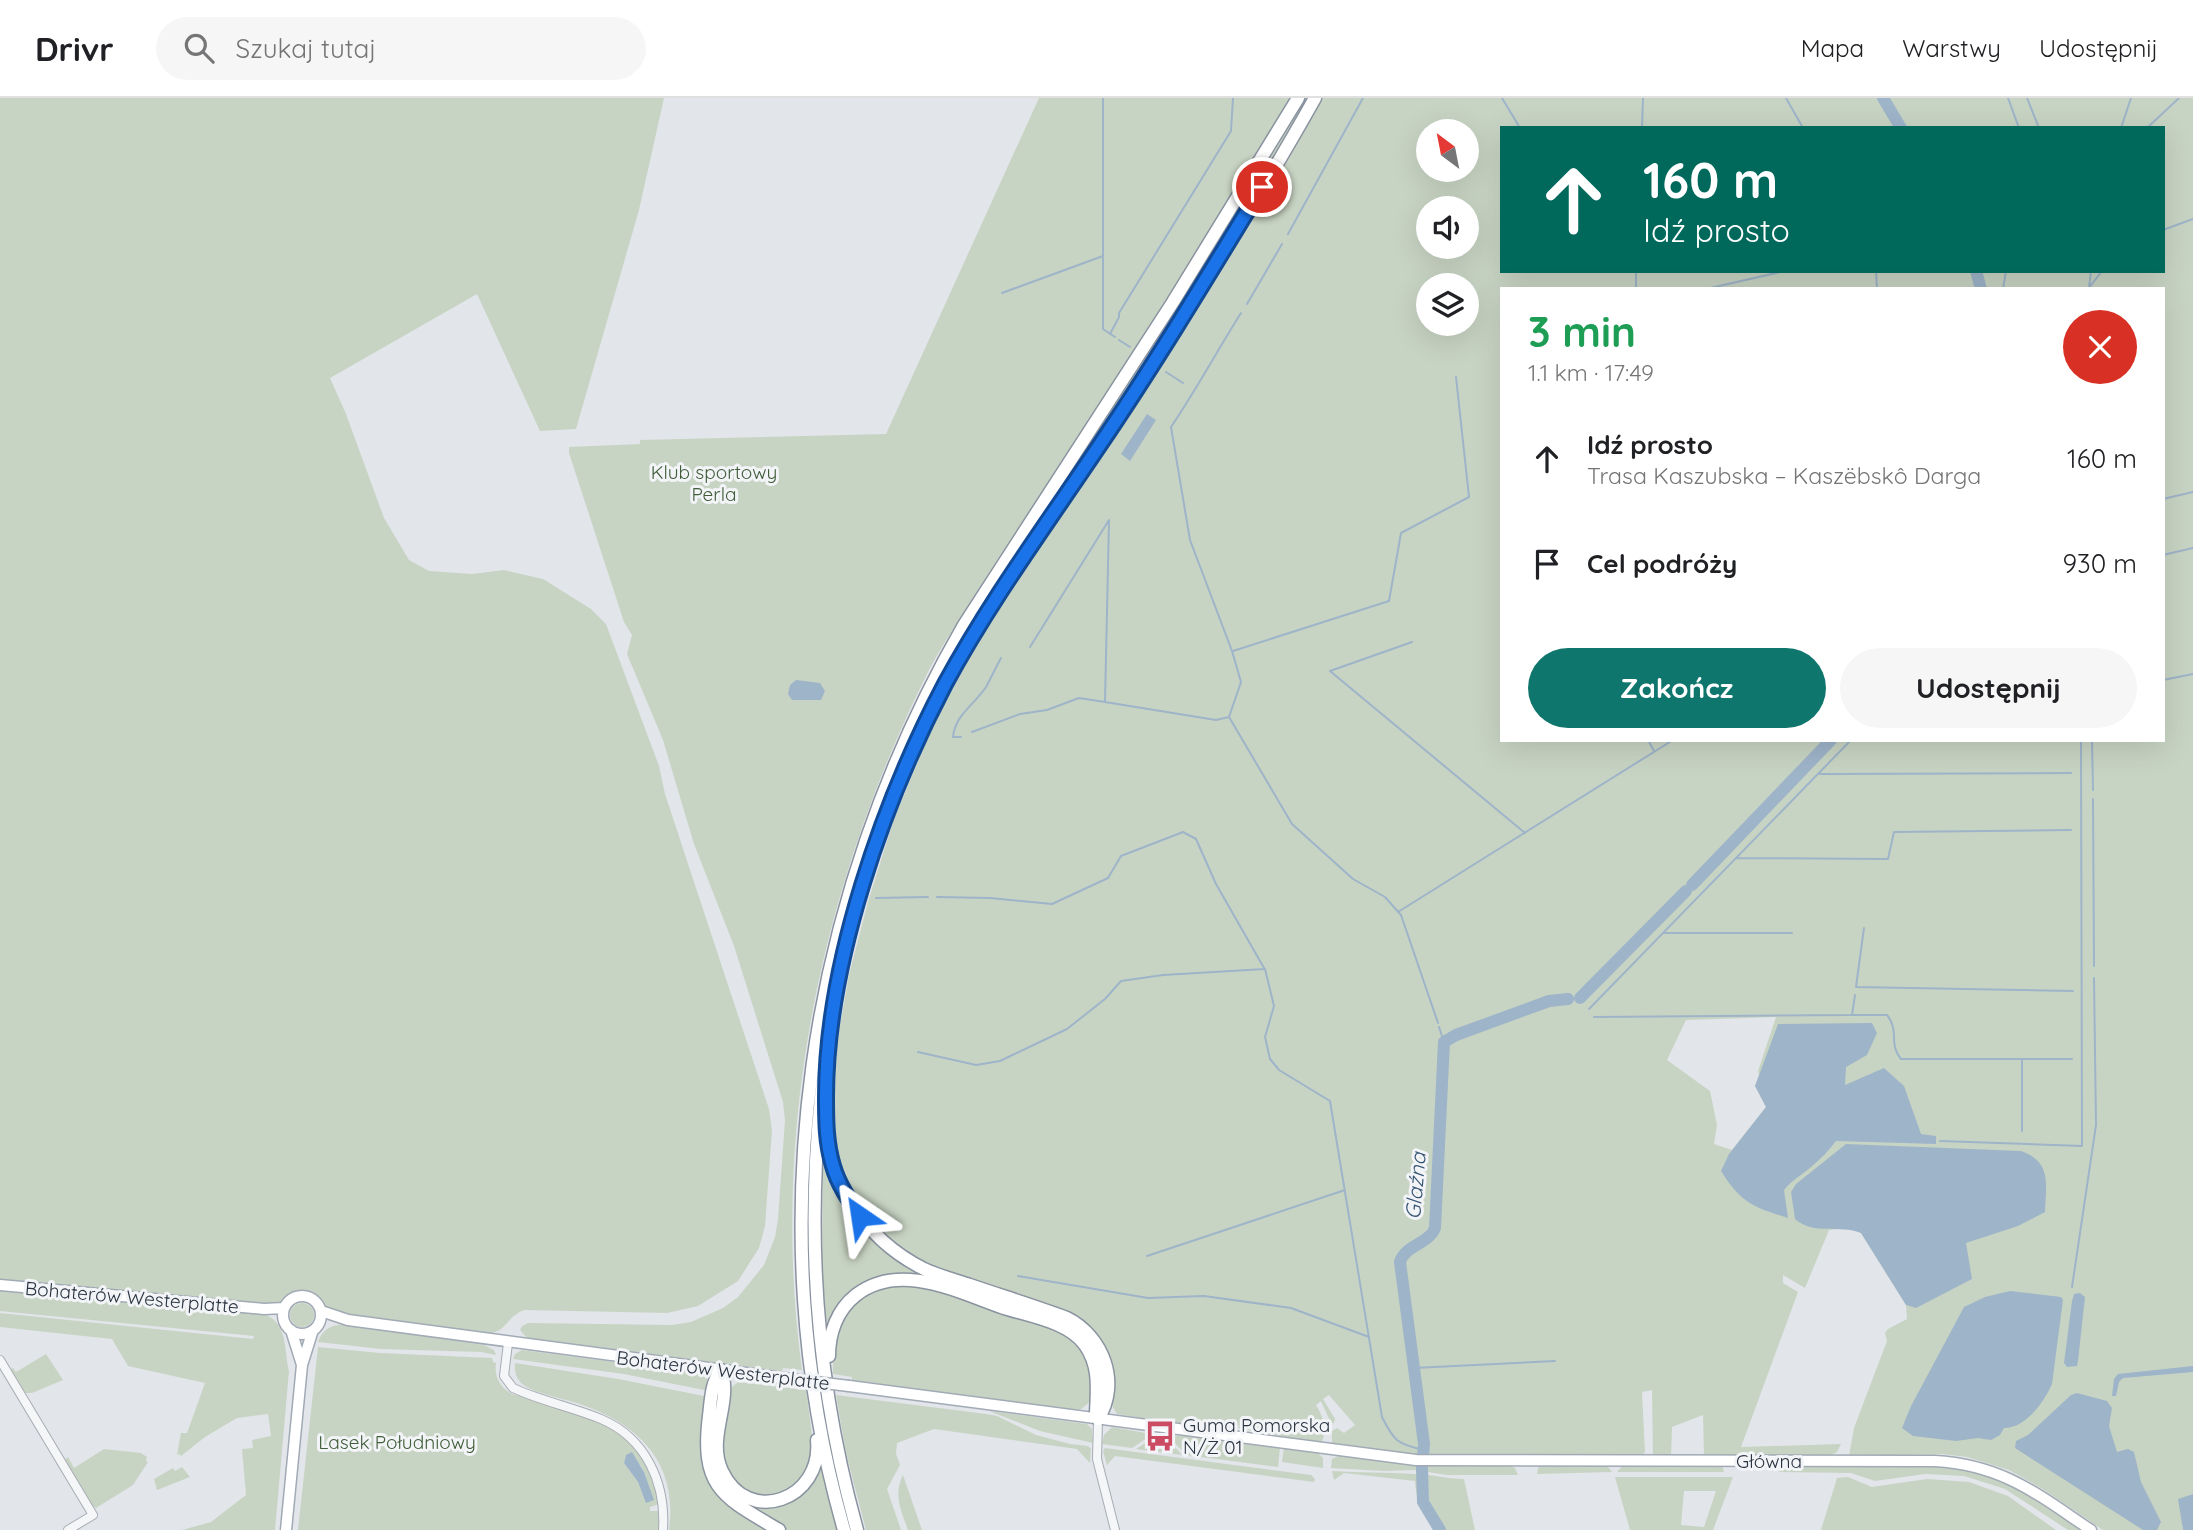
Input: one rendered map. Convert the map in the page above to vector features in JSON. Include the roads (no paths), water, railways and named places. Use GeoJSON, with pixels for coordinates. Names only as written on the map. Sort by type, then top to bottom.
{"type":"FeatureCollection","features":[{"type":"Feature","properties":{"kind":"highway"},"geometry":{"type":"LineString","coordinates":[[721,1370],[725,1380],[718,1434],[718,1461],[732,1486],[749,1499],[774,1502],[790,1496],[798,1491],[812,1474],[818,1448],[803,1301],[802,1178],[808,1098],[820,1014],[834,945],[847,896],[880,800],[899,750],[933,677],[1173,302],[1298,98]]}},
{"type":"Feature","properties":{"kind":"highway"},"geometry":{"type":"LineString","coordinates":[[858,1530],[830,1406],[817,1301],[816,1164],[826,1054],[846,948],[875,849],[912,754],[945,685],[987,613],[1111,429],[1315,98]]}},
{"type":"Feature","properties":{"kind":"highway"},"geometry":{"type":"LineString","coordinates":[[826,1054],[828,1147],[840,1184],[860,1216],[889,1247],[926,1270],[1067,1318],[1085,1328],[1098,1344],[1107,1370],[1106,1402],[1098,1419]]}},
{"type":"Feature","properties":{"kind":"highway"},"geometry":{"type":"LineString","coordinates":[[830,1406],[828,1353],[838,1315],[849,1300],[875,1284],[906,1279],[945,1288],[1075,1334],[1091,1355],[1096,1367],[1098,1419]]}},
{"type":"Feature","properties":{"kind":"highway"},"geometry":{"type":"LineString","coordinates":[[721,1370],[714,1379],[708,1425],[706,1447],[711,1476],[727,1498],[779,1530]]}},
{"type":"Feature","properties":{"kind":"highway"},"geometry":{"type":"LineString","coordinates":[[814,1395],[844,1530]]}},
{"type":"Feature","properties":{"kind":"main road","name":"Bohaterów Westerplatte"},"geometry":{"type":"LineString","coordinates":[[0,1285],[284,1312]]}},
{"type":"Feature","properties":{"kind":"main road"},"geometry":{"type":"LineString","coordinates":[[286,1530],[302,1365],[321,1311],[315,1300],[303,1296],[292,1298],[284,1312],[302,1365]]}},
{"type":"Feature","properties":{"kind":"main road","name":"Bohaterów Westerplatte"},"geometry":{"type":"LineString","coordinates":[[321,1311],[348,1320],[508,1343],[1098,1419]]}},
{"type":"Feature","properties":{"kind":"main road","name":"Bohaterów Westerplatte"},"geometry":{"type":"LineString","coordinates":[[316,1328],[348,1320]]}},
{"type":"Feature","properties":{"kind":"main road"},"geometry":{"type":"LineString","coordinates":[[291,1330],[304,1334],[316,1328]]}},
{"type":"Feature","properties":{"kind":"main road","name":"Główna"},"geometry":{"type":"LineString","coordinates":[[1098,1419],[1430,1461],[1957,1463],[1978,1466],[2013,1479],[2091,1530]]}},
{"type":"Feature","properties":{"kind":"street"},"geometry":{"type":"LineString","coordinates":[[508,1343],[503,1376],[513,1388],[602,1419],[634,1440],[645,1454],[659,1483],[664,1510],[663,1530]]}},
{"type":"Feature","properties":{"kind":"street"},"geometry":{"type":"LineString","coordinates":[[0,1360],[93,1515],[68,1530]]}},
{"type":"Feature","properties":{"kind":"street"},"geometry":{"type":"LineString","coordinates":[[1098,1419],[1097,1459],[1115,1530]]}},
{"type":"Feature","properties":{"kind":"water"},"geometry":{"type":"Polygon","coordinates":[[[1147,414],[1156,420],[1130,461],[1121,454],[1147,414]]]}},
{"type":"Feature","properties":{"kind":"water"},"geometry":{"type":"Polygon","coordinates":[[[796,680],[820,683],[825,691],[821,700],[792,700],[788,694],[790,685],[796,680]]]}},
{"type":"Feature","properties":{"kind":"water"},"geometry":{"type":"Polygon","coordinates":[[[1872,1023],[1877,1033],[1867,1055],[1846,1067],[1845,1085],[1884,1068],[1904,1086],[1921,1134],[1936,1136],[1936,1144],[1836,1141],[1818,1161],[1784,1190],[1788,1218],[1766,1211],[1742,1197],[1721,1171],[1729,1154],[1766,1107],[1755,1086],[1778,1024],[1872,1023]]]}},
{"type":"Feature","properties":{"kind":"water"},"geometry":{"type":"Polygon","coordinates":[[[1846,1144],[2021,1151],[2038,1161],[2045,1175],[2045,1212],[2018,1226],[1966,1243],[1972,1279],[1916,1308],[1906,1305],[1861,1233],[1844,1229],[1818,1229],[1795,1219],[1791,1192],[1796,1184],[1846,1144]]]}},
{"type":"Feature","properties":{"kind":"water"},"geometry":{"type":"Polygon","coordinates":[[[2010,1291],[2061,1297],[2063,1300],[2052,1384],[2044,1398],[2027,1419],[2020,1424],[2004,1428],[2000,1435],[1991,1440],[1978,1438],[1956,1441],[1913,1436],[1902,1428],[1964,1307],[1985,1297],[2010,1291]]]}},
{"type":"Feature","properties":{"kind":"water"},"geometry":{"type":"Polygon","coordinates":[[[2080,1293],[2085,1297],[2078,1361],[2077,1366],[2067,1367],[2064,1363],[2072,1301],[2074,1294],[2080,1293]]]}},
{"type":"Feature","properties":{"kind":"water"},"geometry":{"type":"Polygon","coordinates":[[[2193,1366],[2193,1372],[2123,1378],[2119,1382],[2116,1396],[2112,1396],[2114,1379],[2118,1374],[2193,1366]]]}},
{"type":"Feature","properties":{"kind":"water"},"geometry":{"type":"Polygon","coordinates":[[[2077,1393],[2107,1401],[2112,1408],[2109,1426],[2117,1452],[2128,1449],[2134,1452],[2141,1482],[2161,1522],[2157,1530],[2143,1530],[2015,1448],[2016,1441],[2028,1435],[2071,1395],[2077,1393]]]}},
{"type":"Feature","properties":{"kind":"water"},"geometry":{"type":"Polygon","coordinates":[[[632,1452],[644,1472],[654,1500],[646,1503],[638,1482],[624,1463],[626,1455],[632,1452]]]}},
{"type":"Feature","properties":{"kind":"water"},"geometry":{"type":"Polygon","coordinates":[[[2193,1494],[2193,1530],[2183,1530],[2178,1499],[2193,1494]]]}},
{"type":"Feature","properties":{"kind":"waterway"},"geometry":{"type":"LineString","coordinates":[[1103,98],[1103,329],[1115,337]]}},
{"type":"Feature","properties":{"kind":"waterway"},"geometry":{"type":"LineString","coordinates":[[1110,334],[1119,313],[1231,131],[1233,98]]}},
{"type":"Feature","properties":{"kind":"waterway"},"geometry":{"type":"LineString","coordinates":[[1288,234],[1363,98]]}},
{"type":"Feature","properties":{"kind":"waterway"},"geometry":{"type":"LineString","coordinates":[[1502,98],[1519,126]]}},
{"type":"Feature","properties":{"kind":"waterway"},"geometry":{"type":"LineString","coordinates":[[1642,126],[1643,98]]}},
{"type":"Feature","properties":{"kind":"waterway"},"geometry":{"type":"LineString","coordinates":[[1786,98],[1802,126]]}},
{"type":"Feature","properties":{"kind":"waterway","name":"Glaźna"},"geometry":{"type":"LineString","coordinates":[[1883,98],[1900,126]]}},
{"type":"Feature","properties":{"kind":"waterway"},"geometry":{"type":"LineString","coordinates":[[2008,98],[2018,126]]}},
{"type":"Feature","properties":{"kind":"waterway"},"geometry":{"type":"LineString","coordinates":[[2027,98],[2038,126]]}},
{"type":"Feature","properties":{"kind":"waterway"},"geometry":{"type":"LineString","coordinates":[[2122,126],[2131,98]]}},
{"type":"Feature","properties":{"kind":"waterway"},"geometry":{"type":"LineString","coordinates":[[2149,126],[2179,98]]}},
{"type":"Feature","properties":{"kind":"waterway"},"geometry":{"type":"LineString","coordinates":[[2165,229],[2193,219]]}},
{"type":"Feature","properties":{"kind":"waterway"},"geometry":{"type":"LineString","coordinates":[[1247,304],[1282,244]]}},
{"type":"Feature","properties":{"kind":"waterway"},"geometry":{"type":"LineString","coordinates":[[1002,293],[1103,256]]}},
{"type":"Feature","properties":{"kind":"waterway"},"geometry":{"type":"LineString","coordinates":[[1636,273],[1636,287]]}},
{"type":"Feature","properties":{"kind":"waterway"},"geometry":{"type":"LineString","coordinates":[[1715,287],[1776,273]]}},
{"type":"Feature","properties":{"kind":"waterway"},"geometry":{"type":"LineString","coordinates":[[1876,273],[1877,287]]}},
{"type":"Feature","properties":{"kind":"waterway","name":"Glaźna"},"geometry":{"type":"LineString","coordinates":[[1977,273],[1980,287]]}},
{"type":"Feature","properties":{"kind":"waterway"},"geometry":{"type":"LineString","coordinates":[[2003,287],[2006,273]]}},
{"type":"Feature","properties":{"kind":"waterway"},"geometry":{"type":"LineString","coordinates":[[2089,287],[2091,273]]}},
{"type":"Feature","properties":{"kind":"waterway"},"geometry":{"type":"LineString","coordinates":[[2090,287],[2100,273]]}},
{"type":"Feature","properties":{"kind":"waterway"},"geometry":{"type":"LineString","coordinates":[[1241,313],[1171,427],[1190,540],[1241,682],[1229,717],[1292,824],[1353,879],[1385,897],[1401,915],[1438,1023]]}},
{"type":"Feature","properties":{"kind":"waterway"},"geometry":{"type":"LineString","coordinates":[[1119,340],[1130,347]]}},
{"type":"Feature","properties":{"kind":"waterway"},"geometry":{"type":"LineString","coordinates":[[1166,372],[1183,383]]}},
{"type":"Feature","properties":{"kind":"waterway"},"geometry":{"type":"LineString","coordinates":[[1233,651],[1389,601],[1401,533],[1469,497],[1456,377]]}},
{"type":"Feature","properties":{"kind":"waterway"},"geometry":{"type":"LineString","coordinates":[[2165,499],[2193,492]]}},
{"type":"Feature","properties":{"kind":"waterway"},"geometry":{"type":"LineString","coordinates":[[1030,647],[1109,520],[1105,702],[1216,720],[1229,717]]}},
{"type":"Feature","properties":{"kind":"waterway"},"geometry":{"type":"LineString","coordinates":[[2165,555],[2193,548]]}},
{"type":"Feature","properties":{"kind":"waterway"},"geometry":{"type":"LineString","coordinates":[[1412,642],[1330,671],[1525,833]]}},
{"type":"Feature","properties":{"kind":"waterway"},"geometry":{"type":"LineString","coordinates":[[961,737],[953,737],[957,722],[986,687],[1001,658]]}},
{"type":"Feature","properties":{"kind":"waterway"},"geometry":{"type":"LineString","coordinates":[[2165,680],[2193,674]]}},
{"type":"Feature","properties":{"kind":"waterway"},"geometry":{"type":"LineString","coordinates":[[972,732],[1020,714],[1047,710],[1079,698],[1105,702]]}},
{"type":"Feature","properties":{"kind":"waterway"},"geometry":{"type":"LineString","coordinates":[[1649,742],[1654,751]]}},
{"type":"Feature","properties":{"kind":"waterway"},"geometry":{"type":"LineString","coordinates":[[1398,912],[1670,742]]}},
{"type":"Feature","properties":{"kind":"waterway","name":"Glaźna"},"geometry":{"type":"LineString","coordinates":[[1692,885],[1829,742]]}},
{"type":"Feature","properties":{"kind":"waterway"},"geometry":{"type":"LineString","coordinates":[[1589,1009],[1849,742]]}},
{"type":"Feature","properties":{"kind":"waterway"},"geometry":{"type":"LineString","coordinates":[[1940,1141],[2082,1146],[2081,742]]}},
{"type":"Feature","properties":{"kind":"waterway"},"geometry":{"type":"LineString","coordinates":[[2092,742],[2093,790]]}},
{"type":"Feature","properties":{"kind":"waterway"},"geometry":{"type":"LineString","coordinates":[[1820,774],[2071,773]]}},
{"type":"Feature","properties":{"kind":"waterway"},"geometry":{"type":"LineString","coordinates":[[2093,799],[2094,966]]}},
{"type":"Feature","properties":{"kind":"waterway"},"geometry":{"type":"LineString","coordinates":[[1736,858],[1888,859],[1894,832],[2071,830]]}},
{"type":"Feature","properties":{"kind":"waterway"},"geometry":{"type":"LineString","coordinates":[[937,897],[990,898],[1052,904],[1108,878],[1121,856],[1183,832],[1196,839],[1216,884],[1264,968]]}},
{"type":"Feature","properties":{"kind":"waterway","name":"Glaźna"},"geometry":{"type":"LineString","coordinates":[[1580,998],[1686,891]]}},
{"type":"Feature","properties":{"kind":"waterway"},"geometry":{"type":"LineString","coordinates":[[876,898],[928,897]]}},
{"type":"Feature","properties":{"kind":"waterway"},"geometry":{"type":"LineString","coordinates":[[1856,987],[1864,928]]}},
{"type":"Feature","properties":{"kind":"waterway"},"geometry":{"type":"LineString","coordinates":[[1664,933],[1792,933]]}},
{"type":"Feature","properties":{"kind":"waterway"},"geometry":{"type":"LineString","coordinates":[[918,1052],[976,1065],[1000,1061],[1067,1029],[1105,999],[1121,981],[1163,975],[1265,969],[1274,1006],[1265,1037],[1270,1059],[1279,1070],[1330,1101],[1382,1417],[1397,1440],[1424,1450]]}},
{"type":"Feature","properties":{"kind":"waterway"},"geometry":{"type":"LineString","coordinates":[[2072,1287],[2096,1125],[2094,978]]}},
{"type":"Feature","properties":{"kind":"waterway"},"geometry":{"type":"LineString","coordinates":[[1856,987],[2073,991]]}},
{"type":"Feature","properties":{"kind":"waterway"},"geometry":{"type":"LineString","coordinates":[[1594,1017],[1852,1015],[1855,995]]}},
{"type":"Feature","properties":{"kind":"waterway","name":"Glaźna"},"geometry":{"type":"LineString","coordinates":[[1440,1530],[1423,1502],[1424,1444],[1400,1262],[1407,1252],[1428,1238],[1435,1228],[1444,1042],[1456,1035],[1549,1001],[1568,999]]}},
{"type":"Feature","properties":{"kind":"waterway"},"geometry":{"type":"LineString","coordinates":[[1853,1015],[1887,1015],[1893,1027],[1895,1048],[1901,1059],[2072,1059]]}},
{"type":"Feature","properties":{"kind":"waterway"},"geometry":{"type":"LineString","coordinates":[[1439,1027],[1444,1042]]}},
{"type":"Feature","properties":{"kind":"waterway"},"geometry":{"type":"LineString","coordinates":[[2022,1059],[2022,1131]]}},
{"type":"Feature","properties":{"kind":"waterway"},"geometry":{"type":"LineString","coordinates":[[1147,1256],[1345,1190]]}},
{"type":"Feature","properties":{"kind":"waterway"},"geometry":{"type":"LineString","coordinates":[[1018,1276],[1148,1298],[1204,1296],[1291,1308],[1369,1337]]}},
{"type":"Feature","properties":{"kind":"waterway"},"geometry":{"type":"LineString","coordinates":[[1414,1368],[1555,1361]]}},
{"type":"Feature","properties":{"kind":"place","name":"Guma Pomorska N/Ż 01"},"geometry":{"type":"Point","coordinates":[1160,1436]}},
{"type":"Feature","properties":{"kind":"park label","name":"Klub sportowy Perla"},"geometry":{"type":"Point","coordinates":[714,483]}},
{"type":"Feature","properties":{"kind":"park label","name":"Lasek Południowy"},"geometry":{"type":"Point","coordinates":[397,1442]}}]}
